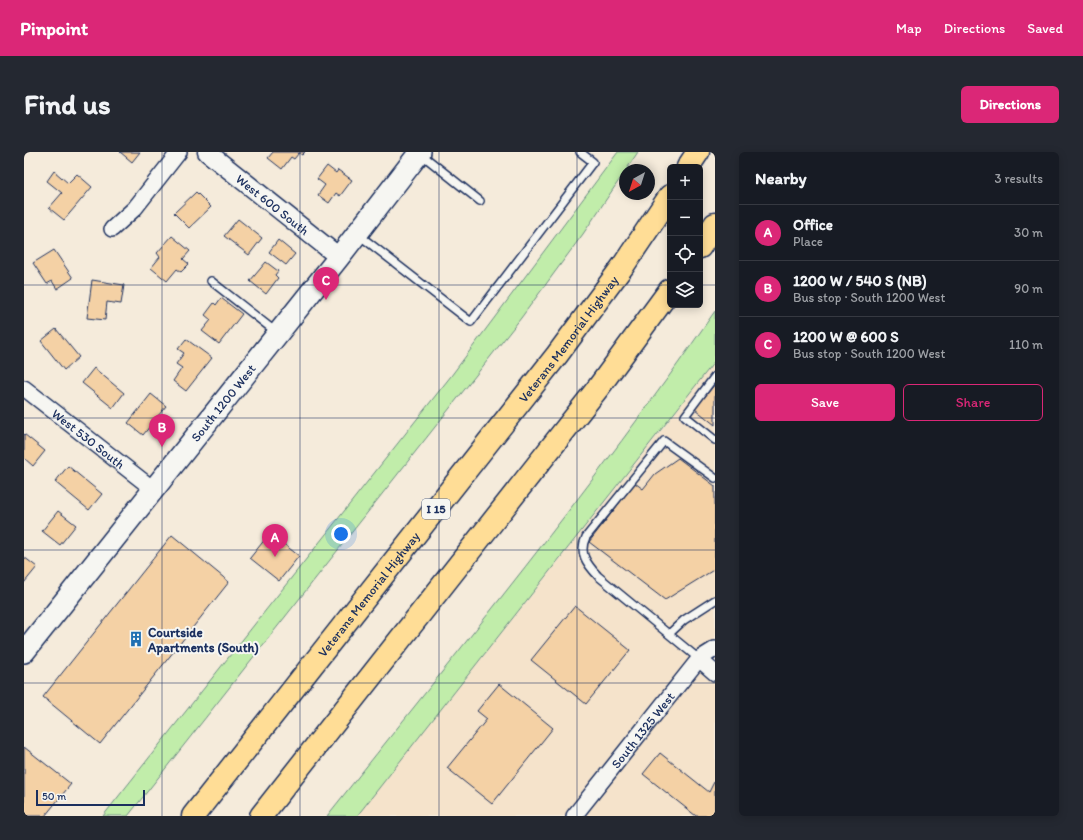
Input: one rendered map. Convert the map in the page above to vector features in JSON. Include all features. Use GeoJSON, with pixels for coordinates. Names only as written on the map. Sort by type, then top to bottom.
{"type":"FeatureCollection","features":[{"type":"Feature","properties":{"kind":"highway"},"geometry":{"type":"LineString","coordinates":[[690,164],[698,152]]}},
{"type":"Feature","properties":{"kind":"highway","name":"Veterans Memorial Highway"},"geometry":{"type":"LineString","coordinates":[[193,816],[557,355],[623,266],[667,200]]}},
{"type":"Feature","properties":{"kind":"highway"},"geometry":{"type":"LineString","coordinates":[[261,816],[598,388],[667,294]]}},
{"type":"Feature","properties":{"kind":"main road","name":"South 1200 West"},"geometry":{"type":"LineString","coordinates":[[24,652],[339,257],[419,152]]}},
{"type":"Feature","properties":{"kind":"street"},"geometry":{"type":"LineString","coordinates":[[112,229],[135,208],[179,152]]}},
{"type":"Feature","properties":{"kind":"street","name":"West 600 South"},"geometry":{"type":"LineString","coordinates":[[207,152],[339,257]]}},
{"type":"Feature","properties":{"kind":"street","name":"West 530 South"},"geometry":{"type":"LineString","coordinates":[[24,388],[153,489]]}},
{"type":"Feature","properties":{"kind":"street","name":"South 1325 West"},"geometry":{"type":"LineString","coordinates":[[574,816],[699,659],[715,649]]}},
{"type":"Feature","properties":{"kind":"street"},"geometry":{"type":"LineString","coordinates":[[699,659],[715,673]]}},
{"type":"Feature","properties":{"kind":"lane"},"geometry":{"type":"LineString","coordinates":[[419,152],[480,201]]}},
{"type":"Feature","properties":{"kind":"lane"},"geometry":{"type":"LineString","coordinates":[[357,234],[471,322],[593,162],[580,152]]}},
{"type":"Feature","properties":{"kind":"lane"},"geometry":{"type":"LineString","coordinates":[[211,281],[278,334]]}},
{"type":"Feature","properties":{"kind":"lane"},"geometry":{"type":"LineString","coordinates":[[715,376],[685,416],[715,440]]}},
{"type":"Feature","properties":{"kind":"lane"},"geometry":{"type":"LineString","coordinates":[[699,659],[598,576],[588,565],[583,554],[583,544],[586,537],[664,441],[715,478]]}},
{"type":"Feature","properties":{"kind":"lane"},"geometry":{"type":"LineString","coordinates":[[669,634],[684,620],[715,600]]}},
{"type":"Feature","properties":{"kind":"shaded area"},"geometry":{"type":"Polygon","coordinates":[[[715,361],[715,816],[357,816],[662,430],[715,361]]]}},
{"type":"Feature","properties":{"kind":"green space"},"geometry":{"type":"Polygon","coordinates":[[[618,152],[638,152],[630,164],[619,164],[619,180],[583,234],[521,318],[128,816],[103,816],[451,376],[618,152]]]}},
{"type":"Feature","properties":{"kind":"green space"},"geometry":{"type":"Polygon","coordinates":[[[715,311],[715,361],[357,816],[327,816],[574,504],[669,376],[715,311]]]}},
{"type":"Feature","properties":{"kind":"building"},"geometry":{"type":"Polygon","coordinates":[[[120,152],[140,152],[132,162],[120,152]]]}},
{"type":"Feature","properties":{"kind":"building"},"geometry":{"type":"Polygon","coordinates":[[[273,152],[305,152],[302,155],[299,153],[294,159],[291,157],[282,169],[268,158],[273,152]]]}},
{"type":"Feature","properties":{"kind":"building"},"geometry":{"type":"Polygon","coordinates":[[[327,166],[336,173],[338,170],[352,180],[340,196],[336,193],[329,203],[318,195],[325,185],[317,179],[327,166]]]}},
{"type":"Feature","properties":{"kind":"building"},"geometry":{"type":"Polygon","coordinates":[[[54,171],[68,183],[77,174],[92,187],[64,220],[49,208],[62,193],[47,181],[54,171]]]}},
{"type":"Feature","properties":{"kind":"building"},"geometry":{"type":"Polygon","coordinates":[[[196,192],[211,207],[189,228],[174,213],[196,192]]]}},
{"type":"Feature","properties":{"kind":"building"},"geometry":{"type":"Polygon","coordinates":[[[238,219],[262,238],[249,255],[224,236],[238,219]]]}},
{"type":"Feature","properties":{"kind":"building"},"geometry":{"type":"Polygon","coordinates":[[[172,236],[190,251],[183,259],[189,264],[181,272],[177,269],[167,281],[151,268],[160,257],[157,253],[172,236]]]}},
{"type":"Feature","properties":{"kind":"building"},"geometry":{"type":"Polygon","coordinates":[[[278,240],[295,254],[286,265],[269,252],[278,240]]]}},
{"type":"Feature","properties":{"kind":"building"},"geometry":{"type":"Polygon","coordinates":[[[54,250],[73,278],[57,289],[52,281],[47,284],[33,263],[54,250]]]}},
{"type":"Feature","properties":{"kind":"building"},"geometry":{"type":"Polygon","coordinates":[[[266,262],[278,271],[275,275],[278,278],[266,294],[250,281],[266,262]]]}},
{"type":"Feature","properties":{"kind":"building"},"geometry":{"type":"Polygon","coordinates":[[[92,280],[124,285],[121,304],[107,302],[105,320],[87,318],[92,280]]]}},
{"type":"Feature","properties":{"kind":"building"},"geometry":{"type":"Polygon","coordinates":[[[221,298],[242,314],[219,344],[202,331],[211,320],[205,315],[214,303],[216,305],[221,298]]]}},
{"type":"Feature","properties":{"kind":"building"},"geometry":{"type":"Polygon","coordinates":[[[56,329],[79,357],[64,370],[41,341],[56,329]]]}},
{"type":"Feature","properties":{"kind":"building"},"geometry":{"type":"Polygon","coordinates":[[[186,339],[212,358],[186,391],[173,381],[182,368],[176,364],[184,353],[178,349],[186,339]]]}},
{"type":"Feature","properties":{"kind":"building"},"geometry":{"type":"Polygon","coordinates":[[[94,368],[124,393],[113,408],[82,383],[94,368]]]}},
{"type":"Feature","properties":{"kind":"building"},"geometry":{"type":"Polygon","coordinates":[[[715,384],[715,425],[695,409],[715,384]]]}},
{"type":"Feature","properties":{"kind":"building"},"geometry":{"type":"Polygon","coordinates":[[[151,394],[166,406],[143,435],[128,423],[151,394]]]}},
{"type":"Feature","properties":{"kind":"building"},"geometry":{"type":"Polygon","coordinates":[[[24,434],[45,451],[33,466],[24,458],[24,434]]]}},
{"type":"Feature","properties":{"kind":"building"},"geometry":{"type":"Polygon","coordinates":[[[678,458],[715,486],[715,569],[665,600],[589,542],[635,483],[643,489],[655,474],[678,458]]]}},
{"type":"Feature","properties":{"kind":"building"},"geometry":{"type":"Polygon","coordinates":[[[68,466],[102,494],[89,510],[55,482],[68,466]]]}},
{"type":"Feature","properties":{"kind":"building"},"geometry":{"type":"Polygon","coordinates":[[[58,511],[76,525],[60,545],[42,531],[58,511]]]}},
{"type":"Feature","properties":{"kind":"building"},"geometry":{"type":"Polygon","coordinates":[[[270,533],[299,556],[279,581],[250,558],[270,533]]]}},
{"type":"Feature","properties":{"kind":"building","name":"Courtside Apartments (South)"},"geometry":{"type":"Polygon","coordinates":[[[172,535],[229,582],[100,744],[43,697],[172,535]]]}},
{"type":"Feature","properties":{"kind":"building"},"geometry":{"type":"Polygon","coordinates":[[[24,557],[37,567],[24,583],[24,557]]]}},
{"type":"Feature","properties":{"kind":"building"},"geometry":{"type":"Polygon","coordinates":[[[575,606],[630,650],[586,704],[531,660],[575,606]]]}},
{"type":"Feature","properties":{"kind":"building"},"geometry":{"type":"Polygon","coordinates":[[[499,684],[553,728],[492,804],[447,768],[487,719],[477,711],[499,684]]]}},
{"type":"Feature","properties":{"kind":"building"},"geometry":{"type":"Polygon","coordinates":[[[24,747],[71,784],[45,816],[24,816],[24,747]]]}},
{"type":"Feature","properties":{"kind":"building"},"geometry":{"type":"Polygon","coordinates":[[[660,753],[709,792],[715,780],[715,816],[696,816],[643,774],[660,753]]]}},
{"type":"Feature","properties":{"kind":"place","name":"1200 W @ 600 S"},"geometry":{"type":"Point","coordinates":[326,300]}},
{"type":"Feature","properties":{"kind":"place","name":"1200 W / 540 S (NB)"},"geometry":{"type":"Point","coordinates":[162,447]}},
{"type":"Feature","properties":{"kind":"place","name":"Office"},"geometry":{"type":"Point","coordinates":[275,557]}},
{"type":"Feature","properties":{"kind":"place","name":"Courtside Apartments (South)"},"geometry":{"type":"Point","coordinates":[136,639]}}]}
